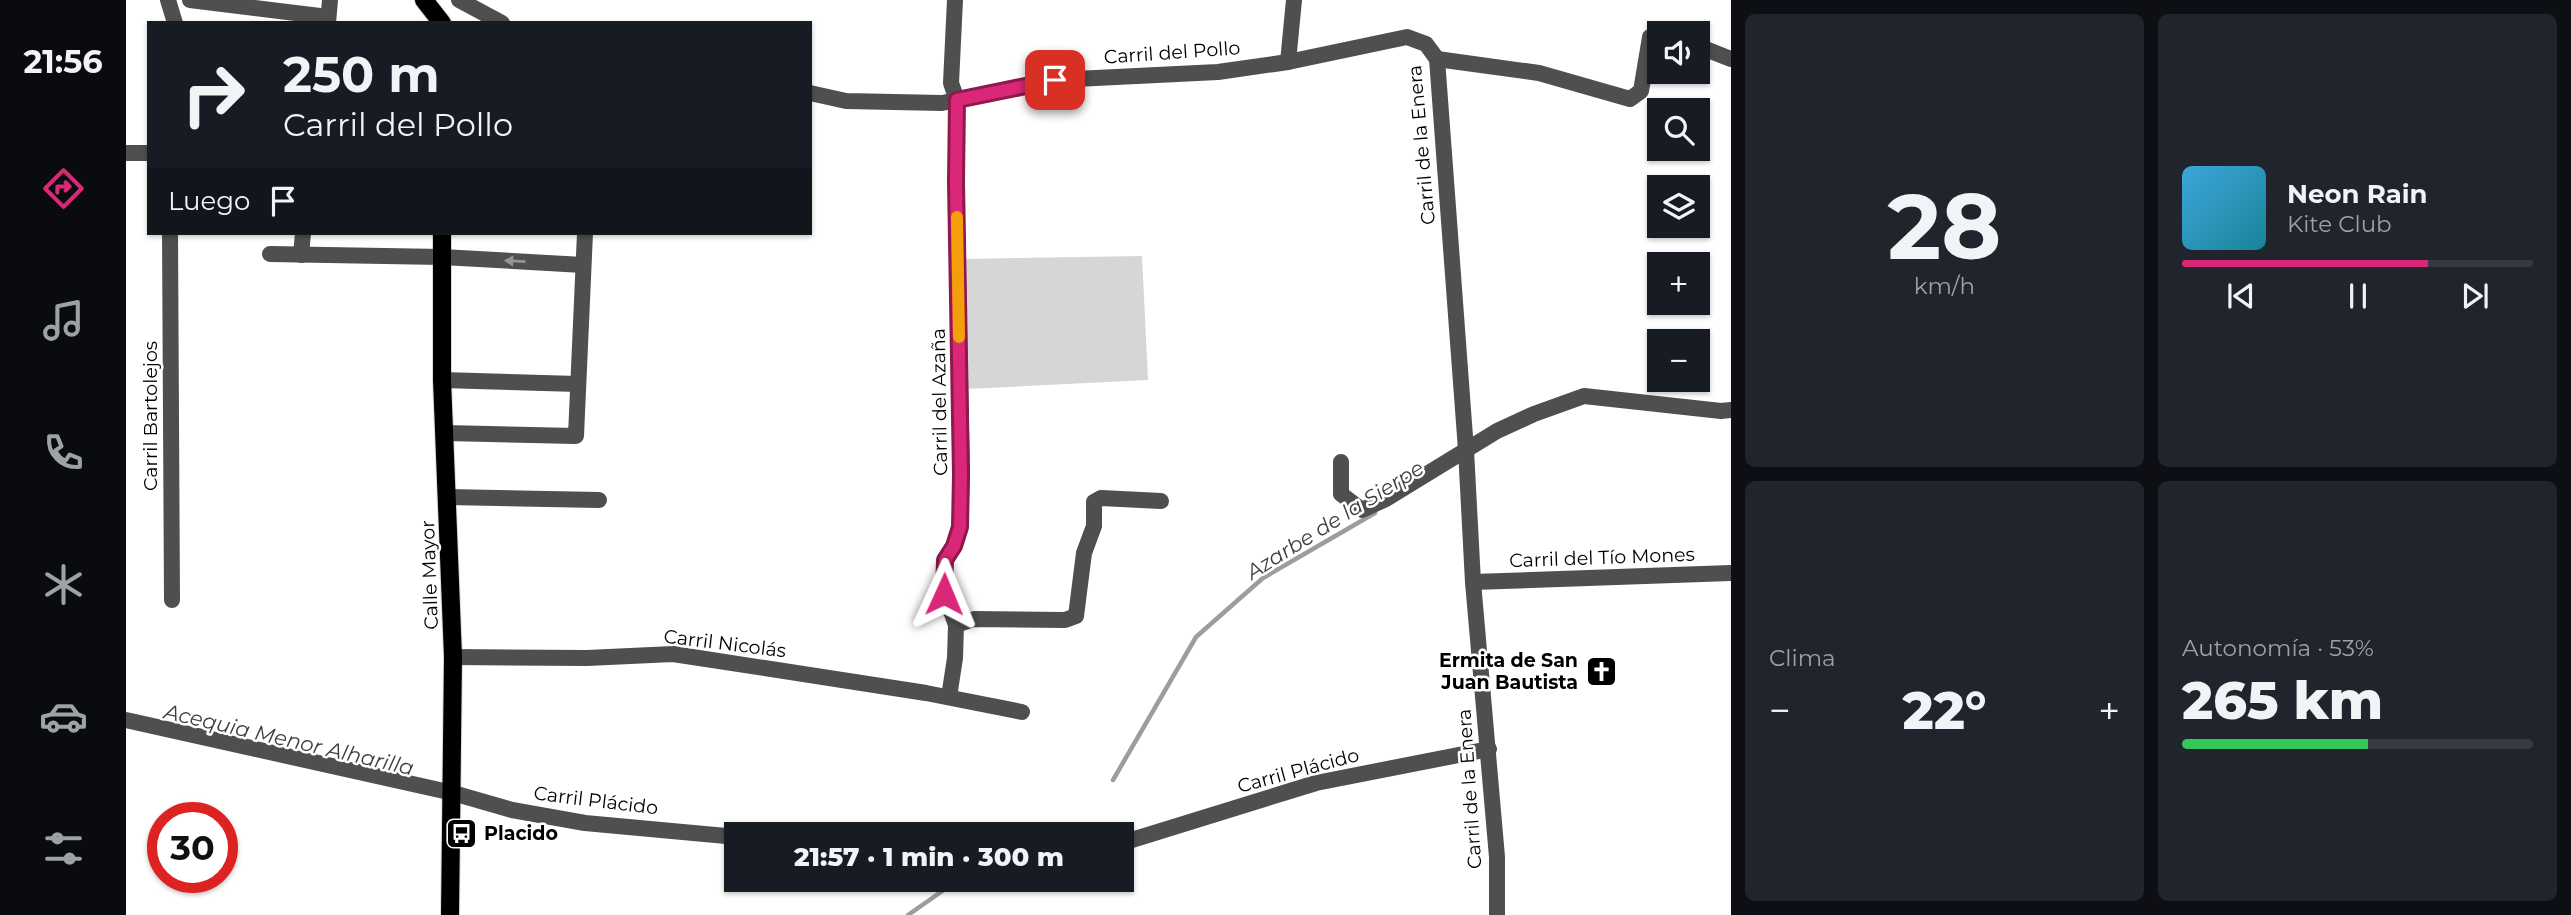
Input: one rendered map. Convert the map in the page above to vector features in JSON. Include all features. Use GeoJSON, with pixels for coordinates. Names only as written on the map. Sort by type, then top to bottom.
{"type":"FeatureCollection","features":[{"type":"Feature","properties":{"kind":"main road"},"geometry":{"type":"LineString","coordinates":[[429,1],[441,21]]}},
{"type":"Feature","properties":{"kind":"main road","name":"Calle Mayor"},"geometry":{"type":"LineString","coordinates":[[442,235],[442,380],[453,657],[450,915]]}},
{"type":"Feature","properties":{"kind":"street"},"geometry":{"type":"LineString","coordinates":[[168,0],[175,21]]}},
{"type":"Feature","properties":{"kind":"street"},"geometry":{"type":"LineString","coordinates":[[190,0],[251,15],[329,13]]}},
{"type":"Feature","properties":{"kind":"street"},"geometry":{"type":"LineString","coordinates":[[461,0],[495,21]]}},
{"type":"Feature","properties":{"kind":"street","name":"Carril del Azaña"},"geometry":{"type":"LineString","coordinates":[[949,697],[955,658],[956,625],[944,594],[945,560],[954,546],[960,527],[961,475],[957,100],[951,83],[955,0]]}},
{"type":"Feature","properties":{"kind":"street"},"geometry":{"type":"LineString","coordinates":[[1287,62],[1294,0]]}},
{"type":"Feature","properties":{"kind":"street","name":"Carril de la Enera"},"geometry":{"type":"LineString","coordinates":[[1287,62],[1407,37],[1426,44],[1437,59],[1474,582],[1497,857],[1497,915]]}},
{"type":"Feature","properties":{"kind":"street"},"geometry":{"type":"LineString","coordinates":[[1710,51],[1731,59]]}},
{"type":"Feature","properties":{"kind":"street"},"geometry":{"type":"LineString","coordinates":[[1437,59],[1539,73],[1630,99],[1641,91],[1647,55]]}},
{"type":"Feature","properties":{"kind":"street","name":"Carril del Pollo"},"geometry":{"type":"LineString","coordinates":[[812,93],[846,101],[942,103],[1055,80],[1219,72],[1287,62]]}},
{"type":"Feature","properties":{"kind":"street"},"geometry":{"type":"LineString","coordinates":[[126,153],[147,153]]}},
{"type":"Feature","properties":{"kind":"street","name":"Carril Bartolejos"},"geometry":{"type":"LineString","coordinates":[[170,235],[172,600]]}},
{"type":"Feature","properties":{"kind":"street"},"geometry":{"type":"LineString","coordinates":[[300,255],[303,235]]}},
{"type":"Feature","properties":{"kind":"street"},"geometry":{"type":"LineString","coordinates":[[445,433],[576,436],[584,235]]}},
{"type":"Feature","properties":{"kind":"street"},"geometry":{"type":"LineString","coordinates":[[270,254],[442,257],[583,265]]}},
{"type":"Feature","properties":{"kind":"street"},"geometry":{"type":"LineString","coordinates":[[442,380],[578,384]]}},
{"type":"Feature","properties":{"kind":"street"},"geometry":{"type":"LineString","coordinates":[[1341,462],[1341,494],[1363,510],[1386,499],[1497,431],[1584,396],[1731,410]]}},
{"type":"Feature","properties":{"kind":"street"},"geometry":{"type":"LineString","coordinates":[[447,497],[599,500]]}},
{"type":"Feature","properties":{"kind":"street"},"geometry":{"type":"LineString","coordinates":[[956,625],[974,619],[1065,620],[1076,616],[1084,553],[1094,526],[1094,502],[1101,498],[1161,501]]}},
{"type":"Feature","properties":{"kind":"street","name":"Carril del Tío Mones"},"geometry":{"type":"LineString","coordinates":[[1474,582],[1731,573]]}},
{"type":"Feature","properties":{"kind":"street","name":"Carril Nicolás"},"geometry":{"type":"LineString","coordinates":[[453,657],[587,658],[673,654],[949,697],[1022,712]]}},
{"type":"Feature","properties":{"kind":"street","name":"Carril Plácido"},"geometry":{"type":"LineString","coordinates":[[126,720],[453,793],[512,810],[585,823],[724,836]]}},
{"type":"Feature","properties":{"kind":"street","name":"Carril Plácido"},"geometry":{"type":"LineString","coordinates":[[1134,840],[1316,783],[1489,749]]}},
{"type":"Feature","properties":{"kind":"shaded area"},"geometry":{"type":"Polygon","coordinates":[[[1142,256],[1148,380],[966,389],[964,259],[1142,256]]]}},
{"type":"Feature","properties":{"kind":"waterway","name":"Azarbe de la Sierpe"},"geometry":{"type":"LineString","coordinates":[[1113,780],[1196,637],[1263,578],[1375,513]]}},
{"type":"Feature","properties":{"kind":"waterway","name":"Azarbe de la Sierpe"},"geometry":{"type":"LineString","coordinates":[[908,915],[941,892]]}},
{"type":"Feature","properties":{"kind":"slow traffic"},"geometry":{"type":"LineString","coordinates":[[957,217],[959,337]]}},
{"type":"Feature","properties":{"kind":"place","name":"Ermita de San Juan Bautista"},"geometry":{"type":"Point","coordinates":[1601,671]}},
{"type":"Feature","properties":{"kind":"place","name":"Placido"},"geometry":{"type":"Point","coordinates":[461,833]}},
{"type":"Feature","properties":{"kind":"route"},"geometry":{"type":"LineString","coordinates":[[944,594],[945,560],[954,546],[960,527],[957,100],[1055,80]]}},
{"type":"Feature","properties":{"kind":"water label","name":"Acequia Menor Alharilla"},"geometry":{"type":"Point","coordinates":[289,740]}}]}
